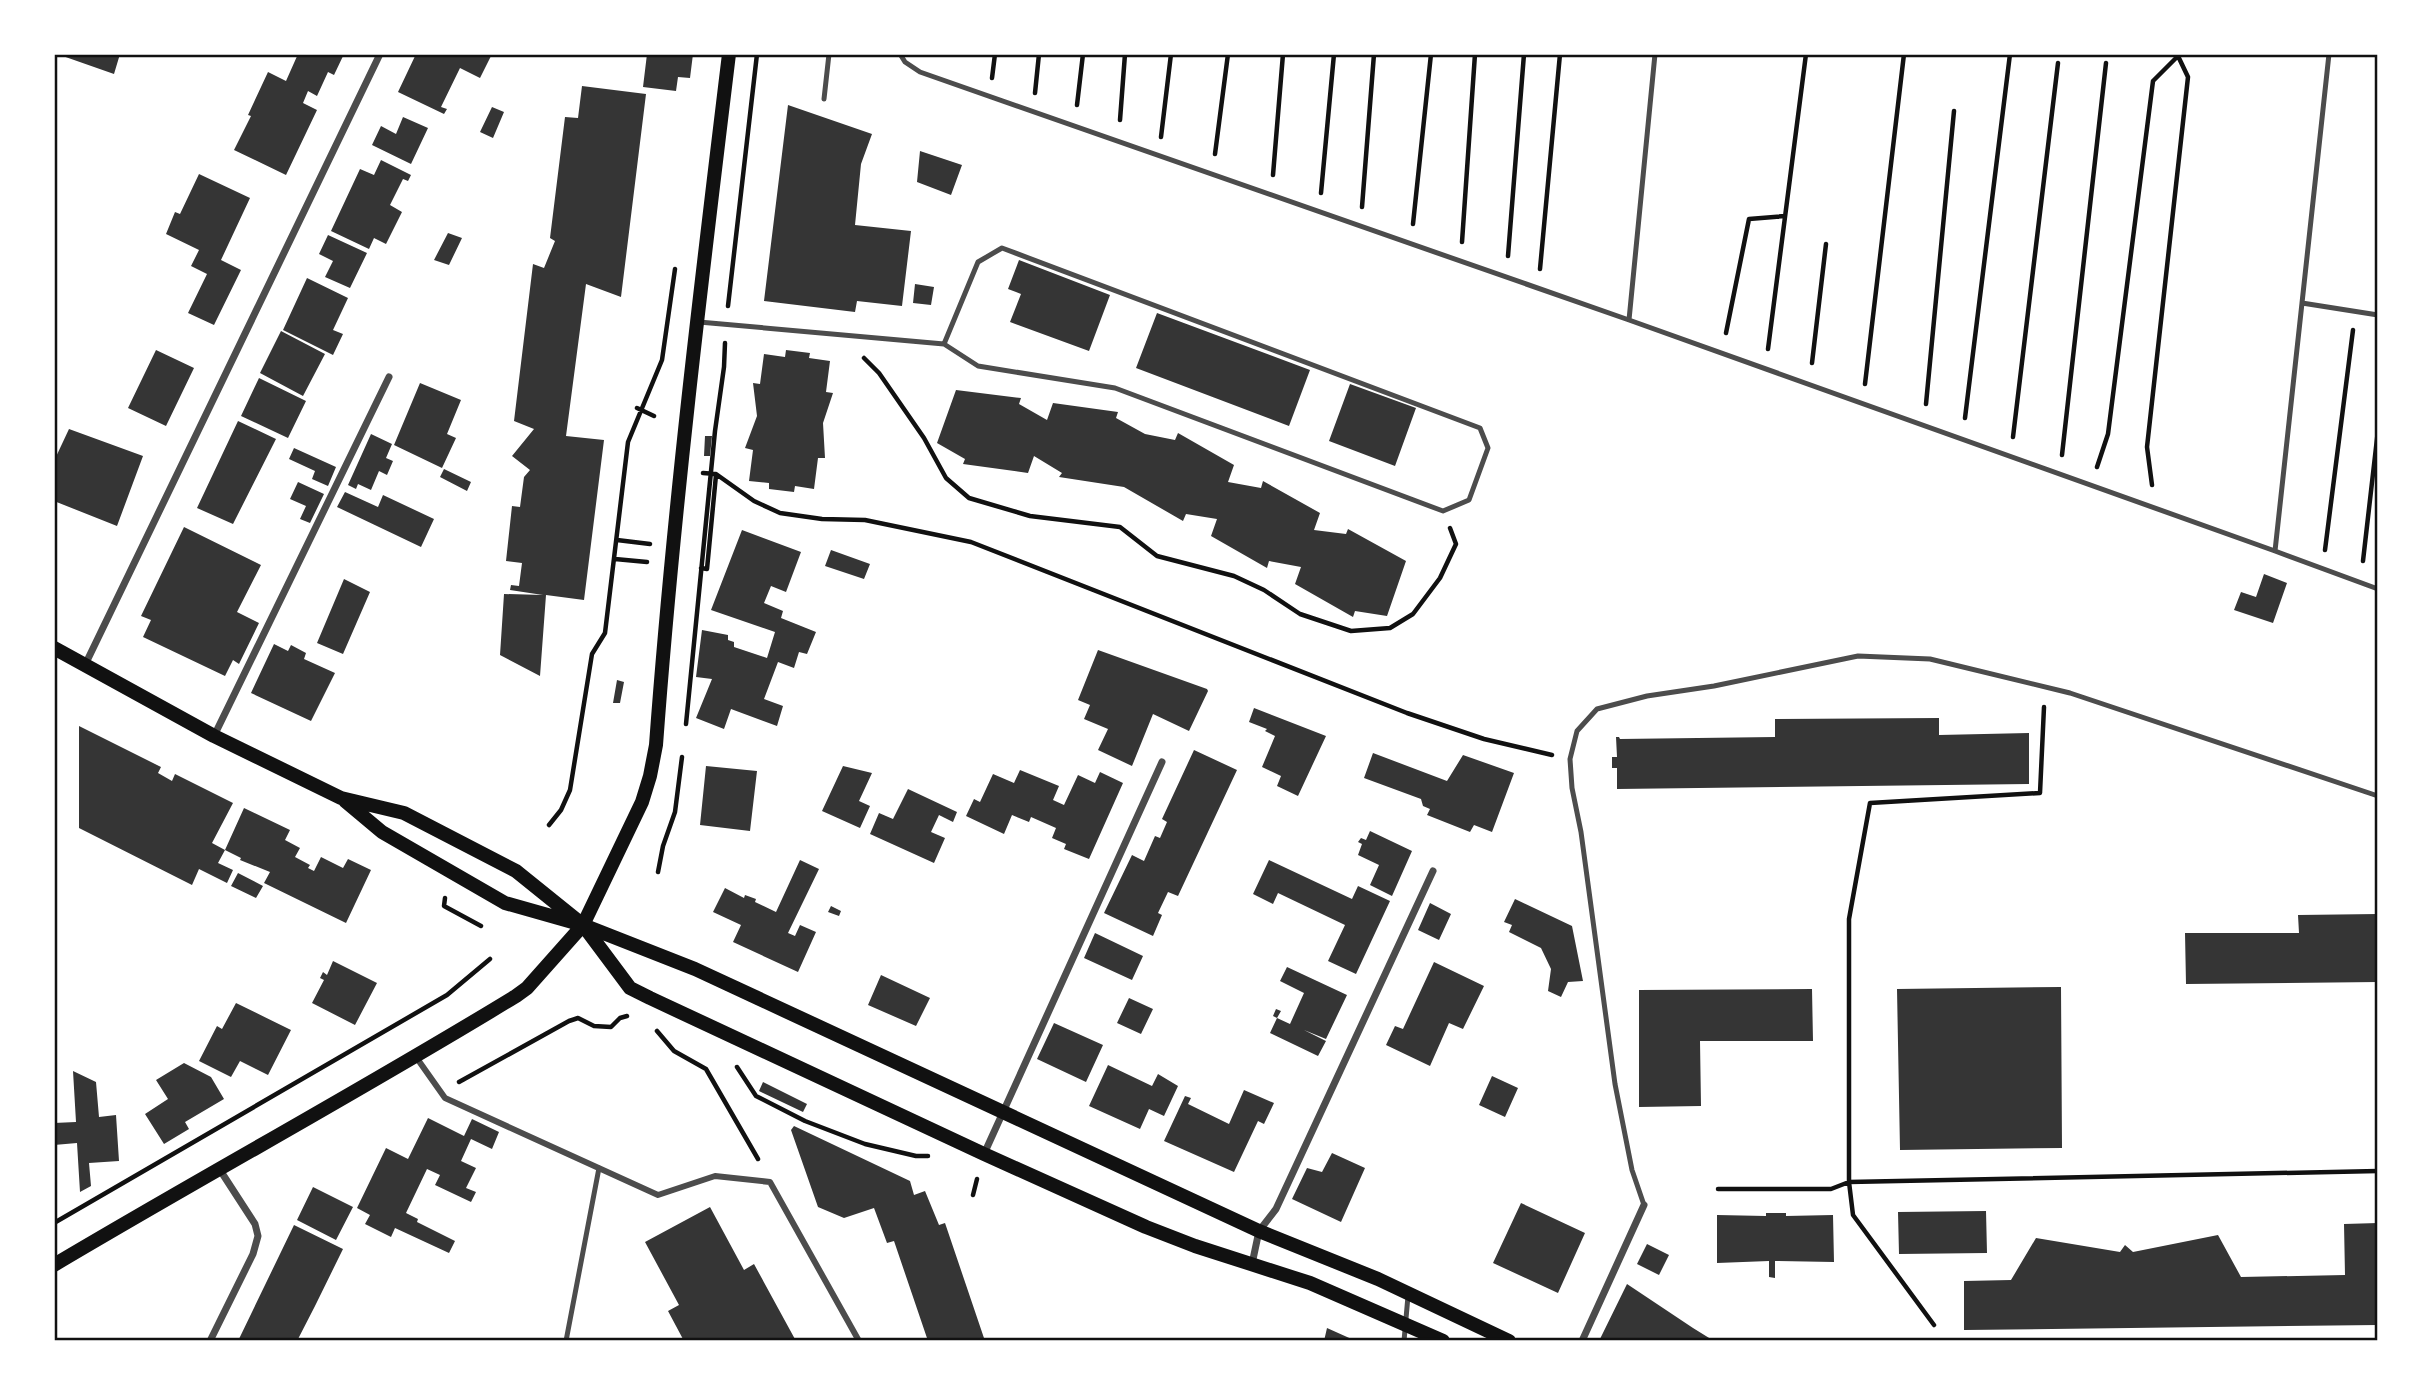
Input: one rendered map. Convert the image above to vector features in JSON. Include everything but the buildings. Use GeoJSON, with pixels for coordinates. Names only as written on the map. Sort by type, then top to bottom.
{"type":"FeatureCollection","features":[{"type":"Feature","properties":{"kind":"main road"},"geometry":{"type":"LineString","coordinates":[[54,1265],[516,996],[583,925],[642,802],[656,745],[682,446],[699,322],[729,54]]}},
{"type":"Feature","properties":{"kind":"main road"},"geometry":{"type":"LineString","coordinates":[[54,648],[214,736],[341,798],[404,813],[516,871],[583,925],[630,988],[1146,1227],[1195,1246],[1310,1283],[1443,1341]]}},
{"type":"Feature","properties":{"kind":"main road"},"geometry":{"type":"LineString","coordinates":[[341,798],[382,832],[505,903],[583,925],[695,969],[1259,1231],[1408,1293],[1509,1341]]}},
{"type":"Feature","properties":{"kind":"street"},"geometry":{"type":"LineString","coordinates":[[85,666],[380,54]]}},
{"type":"Feature","properties":{"kind":"street"},"geometry":{"type":"LineString","coordinates":[[214,736],[389,377]]}},
{"type":"Feature","properties":{"kind":"street"},"geometry":{"type":"LineString","coordinates":[[984,1154],[1163,762]]}},
{"type":"Feature","properties":{"kind":"street"},"geometry":{"type":"LineString","coordinates":[[1252,1264],[1259,1231],[1276,1209],[1433,871]]}},
{"type":"Feature","properties":{"kind":"street"},"geometry":{"type":"LineString","coordinates":[[416,1056],[445,1098],[658,1195],[715,1177],[770,1182],[859,1341]]}},
{"type":"Feature","properties":{"kind":"street"},"geometry":{"type":"LineString","coordinates":[[210,1341],[253,1254],[258,1236],[256,1224],[220,1170]]}},
{"type":"Feature","properties":{"kind":"street"},"geometry":{"type":"LineString","coordinates":[[1582,1341],[1644,1205]]}},
{"type":"Feature","properties":{"kind":"lane"},"geometry":{"type":"LineString","coordinates":[[824,99],[829,54]]}},
{"type":"Feature","properties":{"kind":"lane"},"geometry":{"type":"LineString","coordinates":[[900,54],[905,62],[920,72],[2011,455],[2378,589]]}},
{"type":"Feature","properties":{"kind":"lane"},"geometry":{"type":"LineString","coordinates":[[1629,320],[1655,54]]}},
{"type":"Feature","properties":{"kind":"lane"},"geometry":{"type":"LineString","coordinates":[[2275,551],[2329,54]]}},
{"type":"Feature","properties":{"kind":"lane"},"geometry":{"type":"LineString","coordinates":[[699,322],[944,344],[978,366],[1115,388],[1443,511],[1469,500],[1488,449],[1480,428],[1002,248],[978,262],[944,344]]}},
{"type":"Feature","properties":{"kind":"lane"},"geometry":{"type":"LineString","coordinates":[[2302,303],[2378,315]]}},
{"type":"Feature","properties":{"kind":"lane"},"geometry":{"type":"LineString","coordinates":[[1644,1205],[1632,1170],[1608,1040],[1581,832],[1572,788],[1570,759],[1577,731],[1597,709],[1647,696],[1714,686],[1858,656],[1930,659],[2083,698],[2378,796]]}},
{"type":"Feature","properties":{"kind":"lane"},"geometry":{"type":"LineString","coordinates":[[566,1341],[599,1168]]}},
{"type":"Feature","properties":{"kind":"lane"},"geometry":{"type":"LineString","coordinates":[[1404,1341],[1408,1293]]}},
{"type":"Feature","properties":{"kind":"path"},"geometry":{"type":"LineString","coordinates":[[685,732],[724,367],[725,324],[758,54]]}},
{"type":"Feature","properties":{"kind":"path"},"geometry":{"type":"LineString","coordinates":[[1032,111],[1039,54]]}},
{"type":"Feature","properties":{"kind":"path"},"geometry":{"type":"LineString","coordinates":[[1075,126],[1083,54]]}},
{"type":"Feature","properties":{"kind":"path"},"geometry":{"type":"LineString","coordinates":[[1118,142],[1125,54]]}},
{"type":"Feature","properties":{"kind":"path"},"geometry":{"type":"LineString","coordinates":[[1158,155],[1171,54]]}},
{"type":"Feature","properties":{"kind":"path"},"geometry":{"type":"LineString","coordinates":[[1215,156],[1228,54]]}},
{"type":"Feature","properties":{"kind":"path"},"geometry":{"type":"LineString","coordinates":[[1271,195],[1283,54]]}},
{"type":"Feature","properties":{"kind":"path"},"geometry":{"type":"LineString","coordinates":[[1319,212],[1334,54]]}},
{"type":"Feature","properties":{"kind":"path"},"geometry":{"type":"LineString","coordinates":[[1362,207],[1374,54]]}},
{"type":"Feature","properties":{"kind":"path"},"geometry":{"type":"LineString","coordinates":[[1411,244],[1431,54]]}},
{"type":"Feature","properties":{"kind":"path"},"geometry":{"type":"LineString","coordinates":[[1461,261],[1475,54]]}},
{"type":"Feature","properties":{"kind":"path"},"geometry":{"type":"LineString","coordinates":[[1507,278],[1524,54]]}},
{"type":"Feature","properties":{"kind":"path"},"geometry":{"type":"LineString","coordinates":[[1538,288],[1560,54]]}},
{"type":"Feature","properties":{"kind":"path"},"geometry":{"type":"LineString","coordinates":[[1766,369],[1806,54]]}},
{"type":"Feature","properties":{"kind":"path"},"geometry":{"type":"LineString","coordinates":[[1863,404],[1904,54]]}},
{"type":"Feature","properties":{"kind":"path"},"geometry":{"type":"LineString","coordinates":[[1963,432],[2010,54]]}},
{"type":"Feature","properties":{"kind":"path"},"geometry":{"type":"LineString","coordinates":[[2092,484],[2108,434],[2153,81],[2179,55],[2188,76],[2147,447],[2155,507]]}},
{"type":"Feature","properties":{"kind":"path"},"geometry":{"type":"LineString","coordinates":[[2011,455],[2058,63]]}},
{"type":"Feature","properties":{"kind":"path"},"geometry":{"type":"LineString","coordinates":[[2060,473],[2106,63]]}},
{"type":"Feature","properties":{"kind":"path"},"geometry":{"type":"LineString","coordinates":[[1924,426],[1954,111]]}},
{"type":"Feature","properties":{"kind":"path"},"geometry":{"type":"LineString","coordinates":[[1722,354],[1749,219],[1785,216]]}},
{"type":"Feature","properties":{"kind":"path"},"geometry":{"type":"LineString","coordinates":[[1809,385],[1826,244]]}},
{"type":"Feature","properties":{"kind":"path"},"geometry":{"type":"LineString","coordinates":[[549,825],[561,810],[570,790],[593,654],[605,633],[628,442],[639,409],[662,360],[675,267]]}},
{"type":"Feature","properties":{"kind":"path"},"geometry":{"type":"LineString","coordinates":[[2323,568],[2355,311]]}},
{"type":"Feature","properties":{"kind":"path"},"geometry":{"type":"LineString","coordinates":[[849,336],[857,351],[879,373],[924,438],[946,478],[969,498],[1030,516],[1120,527],[1157,556],[1234,576],[1264,590],[1300,614],[1351,631],[1390,628],[1413,614],[1440,578],[1456,544],[1443,511]]}},
{"type":"Feature","properties":{"kind":"path"},"geometry":{"type":"LineString","coordinates":[[639,409],[654,416]]}},
{"type":"Feature","properties":{"kind":"path"},"geometry":{"type":"LineString","coordinates":[[2361,582],[2378,430]]}},
{"type":"Feature","properties":{"kind":"path"},"geometry":{"type":"LineString","coordinates":[[712,474],[716,474],[754,501],[780,513],[822,519],[865,520],[971,542],[1407,713],[1484,739],[1570,759]]}},
{"type":"Feature","properties":{"kind":"path"},"geometry":{"type":"LineString","coordinates":[[615,559],[637,561]]}},
{"type":"Feature","properties":{"kind":"path"},"geometry":{"type":"LineString","coordinates":[[1934,1325],[1853,1215],[1849,1182],[1849,919],[1870,803],[2040,793],[2045,687]]}},
{"type":"Feature","properties":{"kind":"path"},"geometry":{"type":"LineString","coordinates":[[658,872],[663,846],[675,812],[682,755]]}},
{"type":"Feature","properties":{"kind":"path"},"geometry":{"type":"LineString","coordinates":[[54,1223],[447,995],[490,959]]}},
{"type":"Feature","properties":{"kind":"path"},"geometry":{"type":"LineString","coordinates":[[454,1085],[569,1021],[578,1018],[594,1026],[611,1027],[620,1018],[632,1016]]}},
{"type":"Feature","properties":{"kind":"path"},"geometry":{"type":"LineString","coordinates":[[651,1023],[674,1051],[706,1069],[751,1146]]}},
{"type":"Feature","properties":{"kind":"path"},"geometry":{"type":"LineString","coordinates":[[1718,1189],[1832,1189],[1849,1182],[2378,1171]]}}]}
